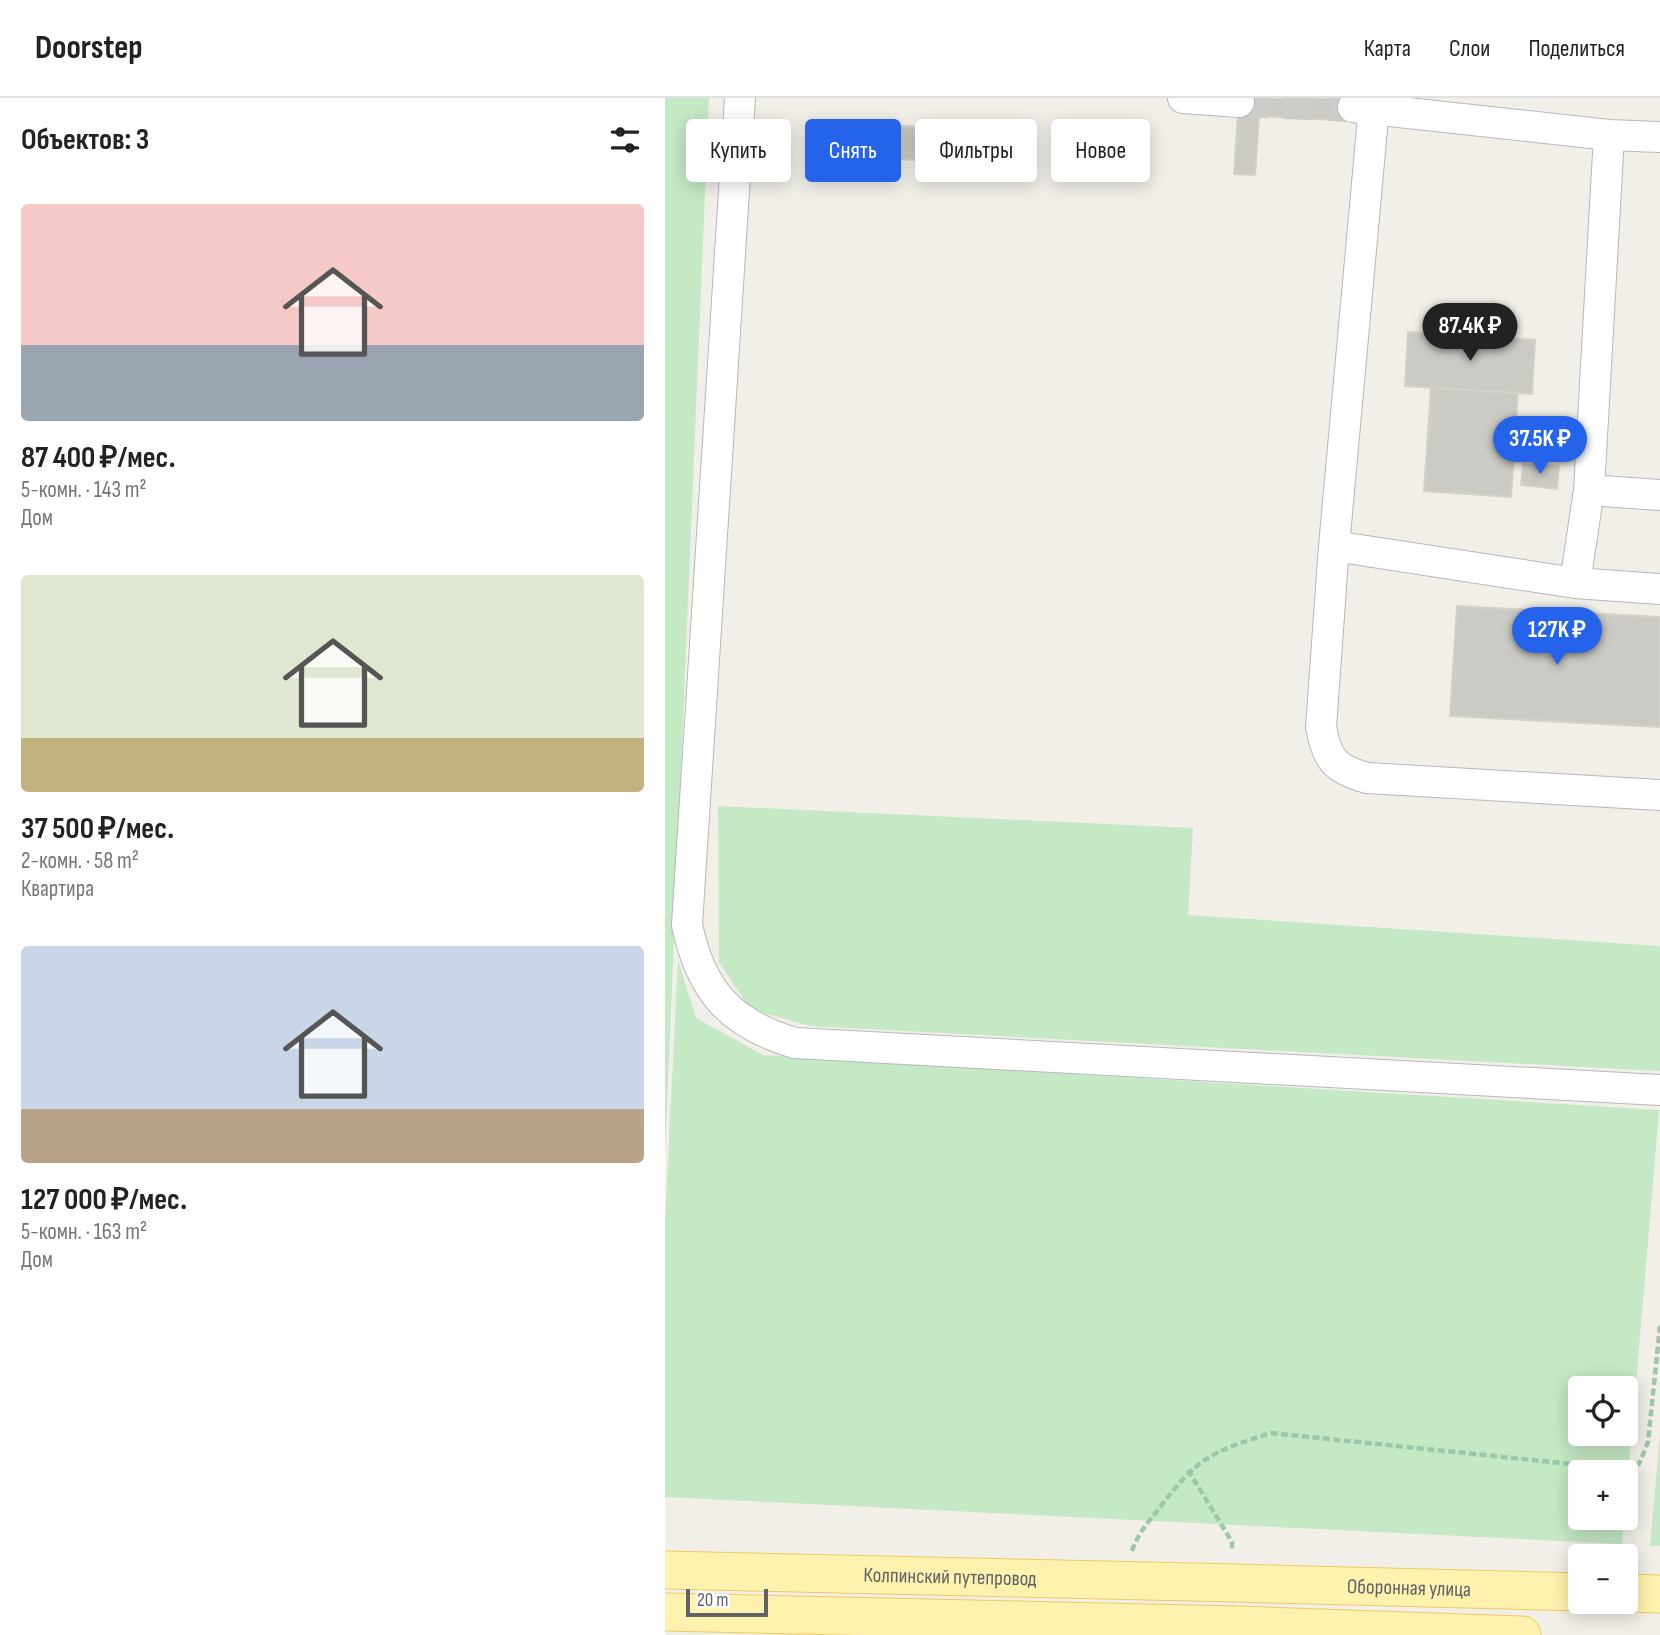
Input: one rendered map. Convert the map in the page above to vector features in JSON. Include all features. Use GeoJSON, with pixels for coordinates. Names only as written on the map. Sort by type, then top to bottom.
{"type":"FeatureCollection","features":[{"type":"Feature","properties":{"kind":"main road","name":"Колпинский путепровод"},"geometry":{"type":"LineString","coordinates":[[665,1570],[1237,1583]]}},
{"type":"Feature","properties":{"kind":"main road","name":"Оборонная улица"},"geometry":{"type":"LineString","coordinates":[[1237,1583],[1568,1592]]}},
{"type":"Feature","properties":{"kind":"main road"},"geometry":{"type":"LineString","coordinates":[[1638,1593],[1660,1594]]}},
{"type":"Feature","properties":{"kind":"main road","name":"Колпинский путепровод"},"geometry":{"type":"LineString","coordinates":[[665,1612],[1236,1625]]}},
{"type":"Feature","properties":{"kind":"main road","name":"Оборонная улица"},"geometry":{"type":"LineString","coordinates":[[1236,1625],[1522,1635]]}},
{"type":"Feature","properties":{"kind":"street"},"geometry":{"type":"LineString","coordinates":[[740,98],[687,925],[694,958],[719,998],[748,1025],[795,1044],[1660,1090]]}},
{"type":"Feature","properties":{"kind":"street"},"geometry":{"type":"LineString","coordinates":[[1183,98],[1238,102]]}},
{"type":"Feature","properties":{"kind":"street"},"geometry":{"type":"LineString","coordinates":[[1660,137],[1609,135],[1363,107],[1321,727],[1326,754],[1347,773],[1367,778],[1660,795]]}},
{"type":"Feature","properties":{"kind":"street"},"geometry":{"type":"LineString","coordinates":[[1575,583],[1590,490],[1609,135]]}},
{"type":"Feature","properties":{"kind":"street"},"geometry":{"type":"LineString","coordinates":[[1590,490],[1660,495]]}},
{"type":"Feature","properties":{"kind":"street"},"geometry":{"type":"LineString","coordinates":[[1334,546],[1575,583],[1660,589]]}},
{"type":"Feature","properties":{"kind":"path"},"geometry":{"type":"LineString","coordinates":[[1232,1542],[1188,1470],[1220,1449],[1271,1433],[1610,1468],[1639,1464],[1648,1442],[1660,1326]]}},
{"type":"Feature","properties":{"kind":"green space"},"geometry":{"type":"Polygon","coordinates":[[[665,98],[709,98],[708,119],[686,119],[686,182],[705,182],[665,1153],[665,98]]]}},
{"type":"Feature","properties":{"kind":"green space"},"geometry":{"type":"Polygon","coordinates":[[[718,806],[1193,828],[1188,915],[1660,946],[1660,1071],[810,1026],[750,1009],[719,962],[718,806]]]}},
{"type":"Feature","properties":{"kind":"green space"},"geometry":{"type":"Polygon","coordinates":[[[678,961],[696,1018],[763,1055],[1659,1110],[1637,1376],[1568,1376],[1568,1446],[1631,1446],[1630,1460],[1568,1460],[1568,1530],[1623,1530],[1622,1544],[665,1497],[665,1221],[678,961]]]}},
{"type":"Feature","properties":{"kind":"green space"},"geometry":{"type":"Polygon","coordinates":[[[1660,1434],[1660,1546],[1650,1546],[1660,1434]]]}},
{"type":"Feature","properties":{"kind":"building"},"geometry":{"type":"Polygon","coordinates":[[[1239,98],[1353,98],[1352,121],[1259,116],[1255,175],[1234,174],[1239,98]]]}},
{"type":"Feature","properties":{"kind":"building"},"geometry":{"type":"Polygon","coordinates":[[[901,126],[915,127],[915,160],[901,159],[901,126]]]}},
{"type":"Feature","properties":{"kind":"building"},"geometry":{"type":"Polygon","coordinates":[[[1408,332],[1535,340],[1532,394],[1405,386],[1408,332]]]}},
{"type":"Feature","properties":{"kind":"building"},"geometry":{"type":"Polygon","coordinates":[[[1431,388],[1518,393],[1511,497],[1424,491],[1431,388]]]}},
{"type":"Feature","properties":{"kind":"building"},"geometry":{"type":"Polygon","coordinates":[[[1523,463],[1559,466],[1557,489],[1521,485],[1523,463]]]}},
{"type":"Feature","properties":{"kind":"building"},"geometry":{"type":"Polygon","coordinates":[[[1457,606],[1660,617],[1660,727],[1450,716],[1457,606]]]}},
{"type":"Feature","properties":{"kind":"tunnel"},"geometry":{"type":"LineString","coordinates":[[1239,102],[1353,107]]}}]}
